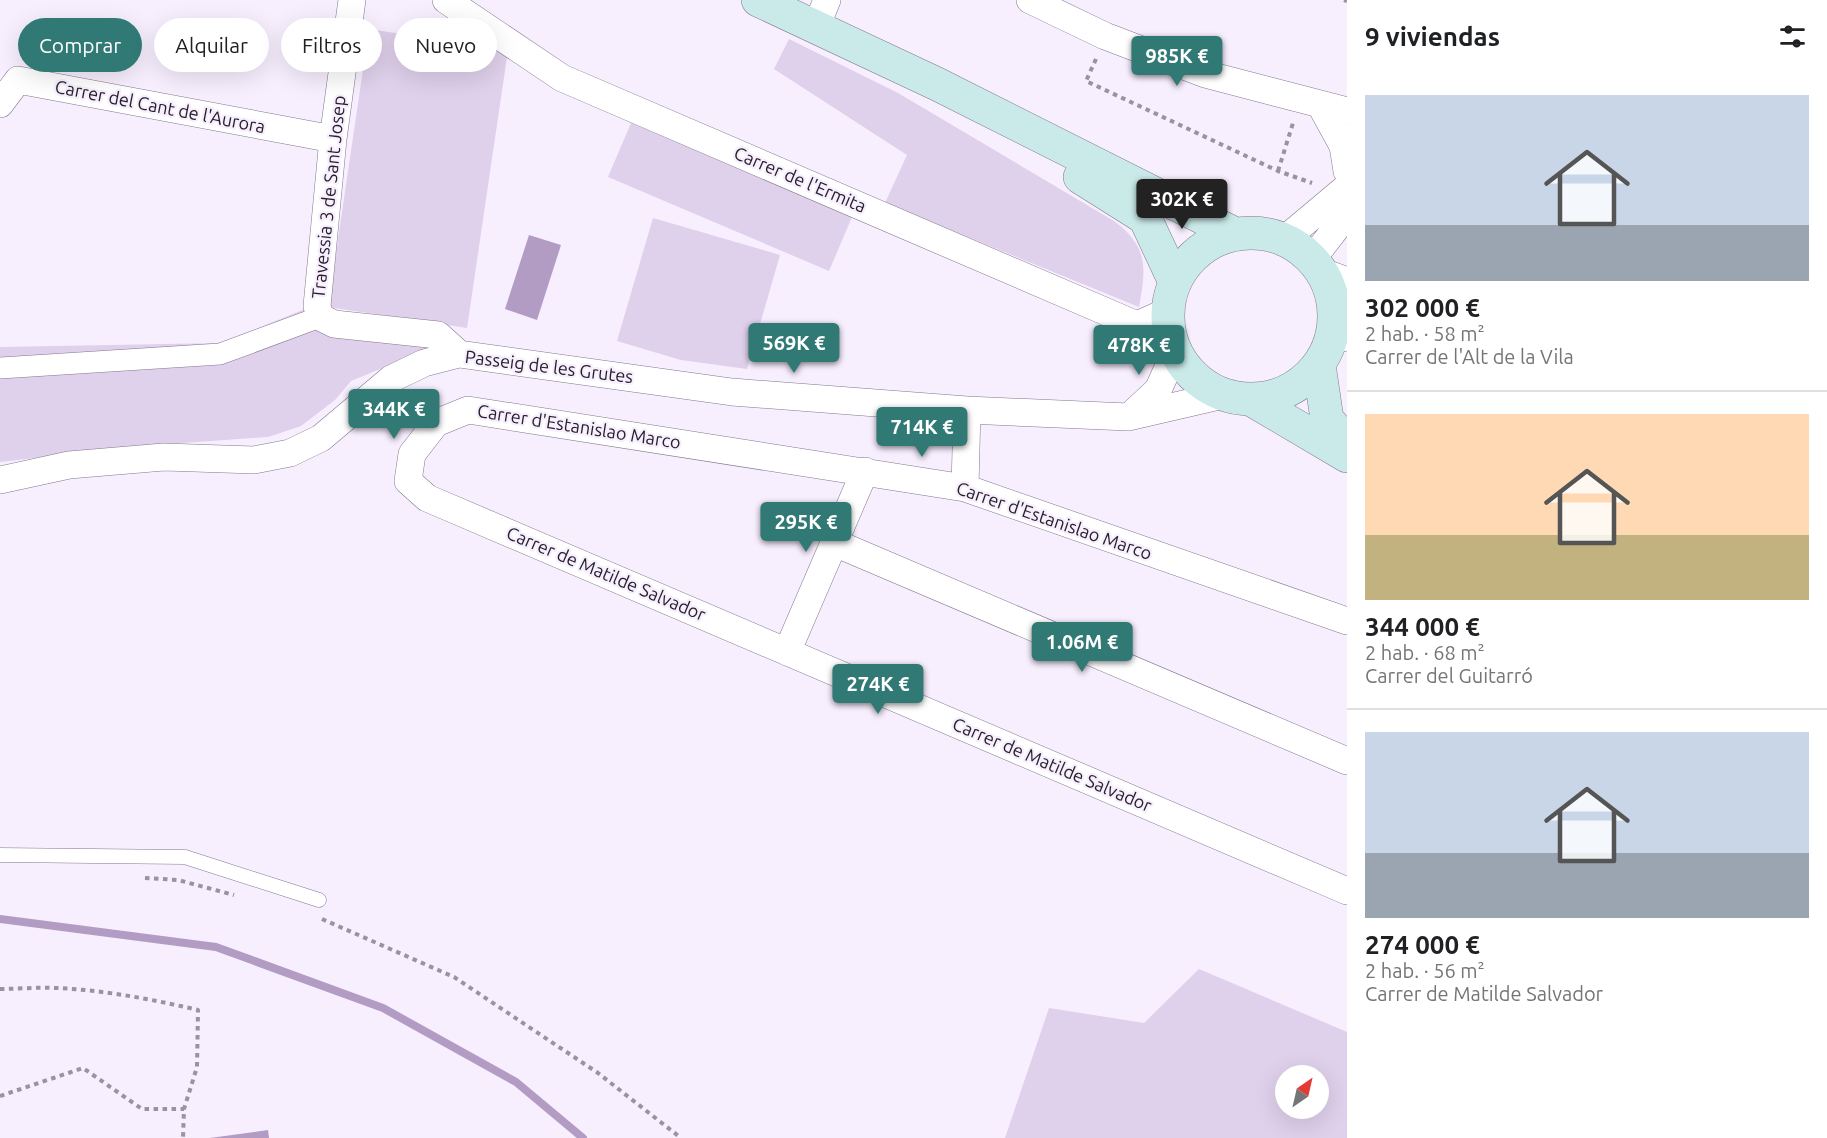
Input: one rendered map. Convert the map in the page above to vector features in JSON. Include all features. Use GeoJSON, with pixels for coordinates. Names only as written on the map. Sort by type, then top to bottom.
{"type":"FeatureCollection","features":[{"type":"Feature","properties":{"kind":"main road"},"geometry":{"type":"LineString","coordinates":[[758,0],[821,13],[937,84],[1144,219],[1174,280]]}},
{"type":"Feature","properties":{"kind":"main road"},"geometry":{"type":"LineString","coordinates":[[937,84],[1233,233],[1285,238],[1328,273],[1340,335],[1319,365],[1292,389],[1237,398]]}},
{"type":"Feature","properties":{"kind":"main road"},"geometry":{"type":"LineString","coordinates":[[1233,233],[1199,249],[1174,280],[1166,312],[1175,352],[1193,377],[1347,456]]}},
{"type":"Feature","properties":{"kind":"main road"},"geometry":{"type":"LineString","coordinates":[[1319,365],[1327,419],[1347,442]]}},
{"type":"Feature","properties":{"kind":"street","name":"Travessia 3 de Sant Josep"},"geometry":{"type":"LineString","coordinates":[[352,0],[333,139],[317,306],[320,317],[334,324],[438,335],[459,354]]}},
{"type":"Feature","properties":{"kind":"street","name":"Carrer de l'Ermita"},"geometry":{"type":"LineString","coordinates":[[446,0],[562,78],[1137,324],[1166,312]]}},
{"type":"Feature","properties":{"kind":"street"},"geometry":{"type":"LineString","coordinates":[[1030,0],[1105,36],[1205,74],[1347,111]]}},
{"type":"Feature","properties":{"kind":"street","name":"Carrer del Cant de l'Aurora"},"geometry":{"type":"LineString","coordinates":[[0,104],[18,80],[333,139]]}},
{"type":"Feature","properties":{"kind":"street"},"geometry":{"type":"LineString","coordinates":[[1310,102],[1343,146],[1347,171]]}},
{"type":"Feature","properties":{"kind":"street"},"geometry":{"type":"LineString","coordinates":[[1285,238],[1342,200]]}},
{"type":"Feature","properties":{"kind":"street"},"geometry":{"type":"LineString","coordinates":[[1328,273],[1342,200]]}},
{"type":"Feature","properties":{"kind":"street"},"geometry":{"type":"LineString","coordinates":[[0,368],[220,354],[320,317]]}},
{"type":"Feature","properties":{"kind":"street"},"geometry":{"type":"LineString","coordinates":[[1128,417],[1158,390],[1175,352]]}},
{"type":"Feature","properties":{"kind":"street","name":"Passeig de les Grutes"},"geometry":{"type":"LineString","coordinates":[[0,480],[81,464],[164,457],[254,460],[290,453],[321,438],[391,379],[424,363],[459,354],[732,392],[967,410],[1128,417],[1237,398]]}},
{"type":"Feature","properties":{"kind":"street","name":"Carrer d'Estanislao Marco"},"geometry":{"type":"LineString","coordinates":[[427,498],[408,481],[412,453],[436,423],[468,410],[965,488],[1347,621]]}},
{"type":"Feature","properties":{"kind":"street"},"geometry":{"type":"LineString","coordinates":[[965,488],[967,410]]}},
{"type":"Feature","properties":{"kind":"street"},"geometry":{"type":"LineString","coordinates":[[788,652],[865,471]]}},
{"type":"Feature","properties":{"kind":"street","name":"Carrer de Matilde Salvador"},"geometry":{"type":"LineString","coordinates":[[427,498],[1347,891]]}},
{"type":"Feature","properties":{"kind":"street"},"geometry":{"type":"LineString","coordinates":[[835,543],[1347,761]]}},
{"type":"Feature","properties":{"kind":"lane"},"geometry":{"type":"LineString","coordinates":[[0,855],[185,857],[319,900]]}},
{"type":"Feature","properties":{"kind":"path"},"geometry":{"type":"LineString","coordinates":[[1105,36],[1086,81],[1278,171],[1322,187],[1342,200]]}},
{"type":"Feature","properties":{"kind":"path"},"geometry":{"type":"LineString","coordinates":[[1278,171],[1310,102]]}},
{"type":"Feature","properties":{"kind":"path"},"geometry":{"type":"LineString","coordinates":[[142,878],[178,880],[243,898]]}},
{"type":"Feature","properties":{"kind":"path"},"geometry":{"type":"LineString","coordinates":[[320,918],[454,976],[598,1073],[681,1138]]}},
{"type":"Feature","properties":{"kind":"path"},"geometry":{"type":"LineString","coordinates":[[0,989],[55,988],[99,992],[198,1010],[197,1067],[184,1109],[183,1138]]}},
{"type":"Feature","properties":{"kind":"path"},"geometry":{"type":"LineString","coordinates":[[0,1096],[83,1068],[142,1109],[184,1109]]}},
{"type":"Feature","properties":{"kind":"shaded area"},"geometry":{"type":"Polygon","coordinates":[[[382,31],[394,33],[394,72],[497,72],[497,48],[508,50],[467,328],[328,307],[363,72],[382,72],[382,31]]]}},
{"type":"Feature","properties":{"kind":"shaded area"},"geometry":{"type":"Polygon","coordinates":[[[789,39],[898,93],[1114,221],[1134,240],[1142,260],[1143,281],[1139,307],[885,203],[907,155],[774,69],[789,39]]]}},
{"type":"Feature","properties":{"kind":"shaded area"},"geometry":{"type":"Polygon","coordinates":[[[631,123],[852,217],[829,271],[608,177],[631,123]]]}},
{"type":"Feature","properties":{"kind":"shaded area"},"geometry":{"type":"Polygon","coordinates":[[[653,218],[780,255],[747,369],[681,360],[617,341],[653,218]]]}},
{"type":"Feature","properties":{"kind":"shaded area"},"geometry":{"type":"Polygon","coordinates":[[[529,235],[561,245],[537,320],[505,309],[529,235]]]}},
{"type":"Feature","properties":{"kind":"shaded area"},"geometry":{"type":"Polygon","coordinates":[[[305,309],[438,345],[351,381],[335,400],[301,426],[268,437],[141,446],[0,462],[0,347],[221,343],[305,309]]]}},
{"type":"Feature","properties":{"kind":"shaded area"},"geometry":{"type":"Polygon","coordinates":[[[1199,969],[1347,1032],[1347,1138],[1005,1138],[1049,1008],[1144,1023],[1199,969]]]}},
{"type":"Feature","properties":{"kind":"shaded area"},"geometry":{"type":"Polygon","coordinates":[[[268,1130],[269,1138],[210,1138],[268,1130]]]}},
{"type":"Feature","properties":{"kind":"waterway"},"geometry":{"type":"LineString","coordinates":[[0,919],[216,947],[383,1008],[516,1082],[583,1138]]}}]}
